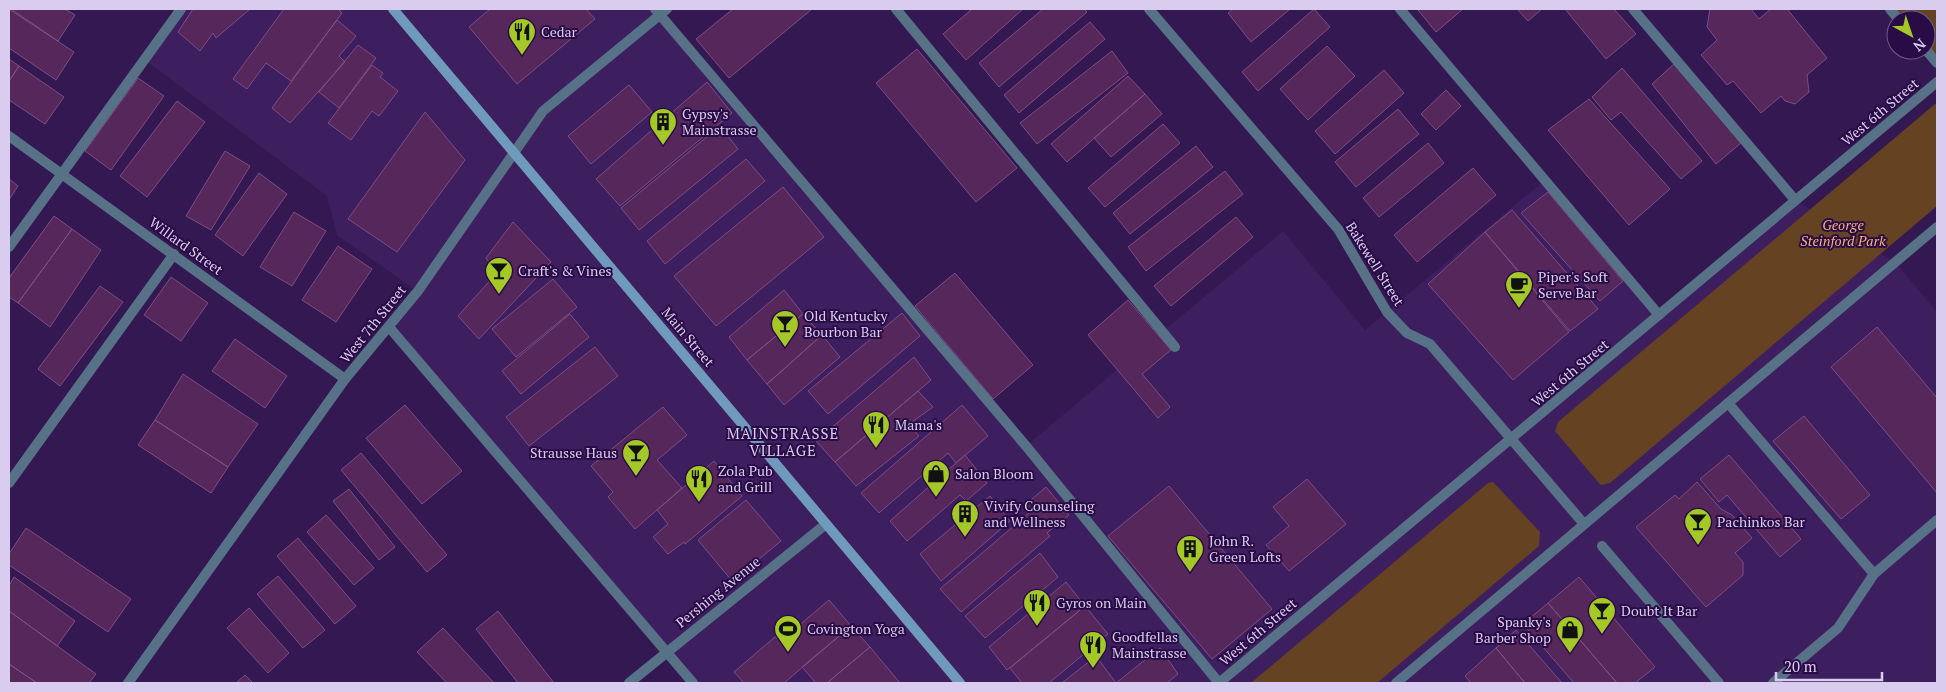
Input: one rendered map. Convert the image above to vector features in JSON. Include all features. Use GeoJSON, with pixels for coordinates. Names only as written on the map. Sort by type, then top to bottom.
{"type":"FeatureCollection","features":[{"type":"Feature","properties":{"kind":"main road","name":"Main Street"},"geometry":{"type":"LineString","coordinates":[[393,9],[960,683]]}},
{"type":"Feature","properties":{"kind":"street"},"geometry":{"type":"LineString","coordinates":[[9,247],[64,174],[180,9]]}},
{"type":"Feature","properties":{"kind":"street"},"geometry":{"type":"LineString","coordinates":[[896,9],[1175,346]]}},
{"type":"Feature","properties":{"kind":"street","name":"Bakewell Street"},"geometry":{"type":"LineString","coordinates":[[1149,9],[1338,229],[1387,312],[1407,333],[1430,344],[1584,524]]}},
{"type":"Feature","properties":{"kind":"street"},"geometry":{"type":"LineString","coordinates":[[1400,9],[1659,315]]}},
{"type":"Feature","properties":{"kind":"street"},"geometry":{"type":"LineString","coordinates":[[1633,9],[1795,200]]}},
{"type":"Feature","properties":{"kind":"street"},"geometry":{"type":"LineString","coordinates":[[661,11],[1026,446],[1219,683]]}},
{"type":"Feature","properties":{"kind":"street","name":"West 7th Street"},"geometry":{"type":"LineString","coordinates":[[128,683],[345,379],[418,291],[543,111],[661,11]]}},
{"type":"Feature","properties":{"kind":"street","name":"West 6th Street"},"geometry":{"type":"LineString","coordinates":[[1219,683],[1937,82]]}},
{"type":"Feature","properties":{"kind":"street","name":"Willard Street"},"geometry":{"type":"LineString","coordinates":[[9,136],[345,379]]}},
{"type":"Feature","properties":{"kind":"street"},"geometry":{"type":"LineString","coordinates":[[1396,683],[1937,227]]}},
{"type":"Feature","properties":{"kind":"street"},"geometry":{"type":"LineString","coordinates":[[9,483],[174,254]]}},
{"type":"Feature","properties":{"kind":"street"},"geometry":{"type":"LineString","coordinates":[[389,327],[692,683]]}},
{"type":"Feature","properties":{"kind":"street"},"geometry":{"type":"LineString","coordinates":[[1728,403],[1874,574]]}},
{"type":"Feature","properties":{"kind":"street"},"geometry":{"type":"LineString","coordinates":[[1773,683],[1838,628],[1874,574],[1937,520]]}},
{"type":"Feature","properties":{"kind":"street","name":"Pershing Avenue"},"geometry":{"type":"LineString","coordinates":[[629,683],[665,652],[826,524]]}},
{"type":"Feature","properties":{"kind":"street"},"geometry":{"type":"LineString","coordinates":[[1602,546],[1718,683]]}},
{"type":"Feature","properties":{"kind":"shaded area"},"geometry":{"type":"Polygon","coordinates":[[[180,9],[655,9],[1026,446],[1283,231],[1365,330],[1545,180],[1659,315],[1795,200],[1896,263],[1937,312],[1937,683],[693,683],[389,327],[417,291],[337,235],[327,196],[145,60],[180,9]]]}},
{"type":"Feature","properties":{"kind":"green space"},"geometry":{"type":"Polygon","coordinates":[[[1937,9],[1937,63],[1934,60],[1936,60],[1936,10],[1891,10],[1937,9]]]}},
{"type":"Feature","properties":{"kind":"green space","name":"George Steinford Park"},"geometry":{"type":"Polygon","coordinates":[[[1935,104],[1937,105],[1937,206],[1610,483],[1601,485],[1555,431],[1558,422],[1935,104]]]}},
{"type":"Feature","properties":{"kind":"green space"},"geometry":{"type":"Polygon","coordinates":[[[1493,482],[1540,532],[1539,546],[1377,683],[1251,683],[1488,483],[1493,482]]]}},
{"type":"Feature","properties":{"kind":"building"},"geometry":{"type":"Polygon","coordinates":[[[9,9],[74,52],[56,80],[9,48],[9,9]]]}},
{"type":"Feature","properties":{"kind":"building"},"geometry":{"type":"Polygon","coordinates":[[[11,9],[65,9],[75,15],[58,41],[11,9]]]}},
{"type":"Feature","properties":{"kind":"building"},"geometry":{"type":"Polygon","coordinates":[[[193,9],[250,9],[216,38],[213,33],[200,51],[178,32],[193,9]]]}},
{"type":"Feature","properties":{"kind":"building"},"geometry":{"type":"Polygon","coordinates":[[[284,9],[338,9],[342,13],[291,81],[266,63],[247,89],[233,79],[284,9]]]}},
{"type":"Feature","properties":{"kind":"building","name":"Cedar"},"geometry":{"type":"Polygon","coordinates":[[[490,9],[586,9],[595,19],[517,84],[469,27],[490,9]]]}},
{"type":"Feature","properties":{"kind":"building"},"geometry":{"type":"Polygon","coordinates":[[[733,9],[812,9],[729,78],[696,39],[733,9]]]}},
{"type":"Feature","properties":{"kind":"building"},"geometry":{"type":"Polygon","coordinates":[[[972,9],[1023,9],[966,60],[943,34],[972,9]]]}},
{"type":"Feature","properties":{"kind":"building"},"geometry":{"type":"Polygon","coordinates":[[[1043,9],[1084,9],[1087,12],[999,87],[979,63],[1043,9]]]}},
{"type":"Feature","properties":{"kind":"building"},"geometry":{"type":"Polygon","coordinates":[[[1233,9],[1290,9],[1251,42],[1228,13],[1233,9]]]}},
{"type":"Feature","properties":{"kind":"building"},"geometry":{"type":"Polygon","coordinates":[[[1314,9],[1330,27],[1258,91],[1242,72],[1314,9]]]}},
{"type":"Feature","properties":{"kind":"building"},"geometry":{"type":"Polygon","coordinates":[[[1463,9],[1436,32],[1418,10],[1463,9]]]}},
{"type":"Feature","properties":{"kind":"building"},"geometry":{"type":"Polygon","coordinates":[[[1517,9],[1542,9],[1528,21],[1517,9]]]}},
{"type":"Feature","properties":{"kind":"building"},"geometry":{"type":"Polygon","coordinates":[[[1565,9],[1614,9],[1636,34],[1606,59],[1565,9]]]}},
{"type":"Feature","properties":{"kind":"building"},"geometry":{"type":"Polygon","coordinates":[[[1710,9],[1751,9],[1759,19],[1771,9],[1787,9],[1827,58],[1807,75],[1809,92],[1795,104],[1785,101],[1781,96],[1761,113],[1733,81],[1727,85],[1701,55],[1717,40],[1707,27],[1710,9]]]}},
{"type":"Feature","properties":{"kind":"building"},"geometry":{"type":"Polygon","coordinates":[[[337,20],[356,36],[339,56],[345,62],[290,123],[272,108],[337,20]]]}},
{"type":"Feature","properties":{"kind":"building"},"geometry":{"type":"Polygon","coordinates":[[[1090,22],[1105,39],[1019,113],[1004,95],[1090,22]]]}},
{"type":"Feature","properties":{"kind":"building"},"geometry":{"type":"Polygon","coordinates":[[[358,45],[376,58],[339,108],[319,92],[358,45]]]}},
{"type":"Feature","properties":{"kind":"building"},"geometry":{"type":"Polygon","coordinates":[[[1327,46],[1355,76],[1308,120],[1280,89],[1327,46]]]}},
{"type":"Feature","properties":{"kind":"building"},"geometry":{"type":"Polygon","coordinates":[[[917,49],[1017,168],[976,202],[876,83],[917,49]]]}},
{"type":"Feature","properties":{"kind":"building"},"geometry":{"type":"Polygon","coordinates":[[[1112,51],[1128,73],[1037,144],[1020,123],[1112,51]]]}},
{"type":"Feature","properties":{"kind":"building"},"geometry":{"type":"Polygon","coordinates":[[[9,59],[19,66],[9,81],[9,59]]]}},
{"type":"Feature","properties":{"kind":"building"},"geometry":{"type":"Polygon","coordinates":[[[1674,64],[1741,143],[1716,164],[1652,84],[1674,64]]]}},
{"type":"Feature","properties":{"kind":"building"},"geometry":{"type":"Polygon","coordinates":[[[372,65],[383,73],[380,77],[398,91],[379,116],[372,111],[351,140],[328,123],[372,65]]]}},
{"type":"Feature","properties":{"kind":"building"},"geometry":{"type":"Polygon","coordinates":[[[19,66],[64,97],[45,124],[9,100],[9,81],[19,66]]]}},
{"type":"Feature","properties":{"kind":"building"},"geometry":{"type":"Polygon","coordinates":[[[1622,68],[1702,161],[1681,179],[1621,112],[1611,120],[1592,97],[1622,68]]]}},
{"type":"Feature","properties":{"kind":"building"},"geometry":{"type":"Polygon","coordinates":[[[1384,70],[1404,93],[1335,154],[1315,131],[1384,70]]]}},
{"type":"Feature","properties":{"kind":"building"},"geometry":{"type":"Polygon","coordinates":[[[1128,76],[1145,94],[1067,162],[1051,144],[1128,76]]]}},
{"type":"Feature","properties":{"kind":"building"},"geometry":{"type":"Polygon","coordinates":[[[138,78],[164,96],[111,170],[85,151],[138,78]]]}},
{"type":"Feature","properties":{"kind":"building","name":"Gypsy's Mainstrasse"},"geometry":{"type":"Polygon","coordinates":[[[707,82],[732,113],[620,206],[596,179],[707,82]]]}},
{"type":"Feature","properties":{"kind":"building"},"geometry":{"type":"Polygon","coordinates":[[[629,85],[652,112],[591,164],[568,136],[629,85]]]}},
{"type":"Feature","properties":{"kind":"building"},"geometry":{"type":"Polygon","coordinates":[[[1446,90],[1461,106],[1436,130],[1421,114],[1446,90]]]}},
{"type":"Feature","properties":{"kind":"building"},"geometry":{"type":"Polygon","coordinates":[[[1145,94],[1162,114],[1111,157],[1094,138],[1145,94]]]}},
{"type":"Feature","properties":{"kind":"building"},"geometry":{"type":"Polygon","coordinates":[[[1589,99],[1670,189],[1629,225],[1548,130],[1589,99]]]}},
{"type":"Feature","properties":{"kind":"building"},"geometry":{"type":"Polygon","coordinates":[[[177,101],[205,122],[147,197],[120,176],[177,101]]]}},
{"type":"Feature","properties":{"kind":"building"},"geometry":{"type":"Polygon","coordinates":[[[1398,109],[1419,134],[1356,187],[1335,162],[1398,109]]]}},
{"type":"Feature","properties":{"kind":"building"},"geometry":{"type":"Polygon","coordinates":[[[425,112],[465,160],[397,252],[348,219],[425,112]]]}},
{"type":"Feature","properties":{"kind":"building"},"geometry":{"type":"Polygon","coordinates":[[[1163,124],[1180,143],[1105,207],[1088,188],[1163,124]]]}},
{"type":"Feature","properties":{"kind":"building"},"geometry":{"type":"Polygon","coordinates":[[[720,126],[738,149],[639,230],[621,208],[720,126]]]}},
{"type":"Feature","properties":{"kind":"building"},"geometry":{"type":"Polygon","coordinates":[[[1428,143],[1444,163],[1379,217],[1363,198],[1428,143]]]}},
{"type":"Feature","properties":{"kind":"building"},"geometry":{"type":"Polygon","coordinates":[[[1196,146],[1213,167],[1130,234],[1113,213],[1196,146]]]}},
{"type":"Feature","properties":{"kind":"building"},"geometry":{"type":"Polygon","coordinates":[[[225,151],[250,166],[211,230],[186,216],[225,151]]]}},
{"type":"Feature","properties":{"kind":"building"},"geometry":{"type":"Polygon","coordinates":[[[746,159],[765,181],[665,264],[647,241],[746,159]]]}},
{"type":"Feature","properties":{"kind":"building"},"geometry":{"type":"Polygon","coordinates":[[[1473,168],[1496,195],[1417,262],[1394,235],[1473,168]]]}},
{"type":"Feature","properties":{"kind":"building"},"geometry":{"type":"Polygon","coordinates":[[[1225,171],[1243,194],[1146,271],[1128,247],[1225,171]]]}},
{"type":"Feature","properties":{"kind":"building"},"geometry":{"type":"Polygon","coordinates":[[[259,173],[287,194],[243,256],[215,235],[259,173]]]}},
{"type":"Feature","properties":{"kind":"building"},"geometry":{"type":"Polygon","coordinates":[[[9,179],[18,186],[9,200],[9,179]]]}},
{"type":"Feature","properties":{"kind":"building"},"geometry":{"type":"Polygon","coordinates":[[[783,187],[824,237],[716,326],[674,276],[783,187]]]}},
{"type":"Feature","properties":{"kind":"building"},"geometry":{"type":"Polygon","coordinates":[[[1548,192],[1623,281],[1600,301],[1521,213],[1548,192]]]}},
{"type":"Feature","properties":{"kind":"building"},"geometry":{"type":"Polygon","coordinates":[[[1512,210],[1598,309],[1570,331],[1485,232],[1512,210]]]}},
{"type":"Feature","properties":{"kind":"building"},"geometry":{"type":"Polygon","coordinates":[[[294,212],[326,231],[292,286],[260,267],[294,212]]]}},
{"type":"Feature","properties":{"kind":"building"},"geometry":{"type":"Polygon","coordinates":[[[54,216],[72,229],[18,303],[9,297],[9,278],[54,216]]]}},
{"type":"Feature","properties":{"kind":"building"},"geometry":{"type":"Polygon","coordinates":[[[1236,217],[1253,237],[1171,306],[1154,286],[1236,217]]]}},
{"type":"Feature","properties":{"kind":"building","name":"Craft's & Vines"},"geometry":{"type":"Polygon","coordinates":[[[513,222],[551,262],[479,339],[458,316],[497,273],[486,258],[513,222]]]}},
{"type":"Feature","properties":{"kind":"building"},"geometry":{"type":"Polygon","coordinates":[[[72,229],[101,250],[50,327],[18,303],[72,229]]]}},
{"type":"Feature","properties":{"kind":"building"},"geometry":{"type":"Polygon","coordinates":[[[1485,232],[1569,332],[1513,380],[1428,284],[1485,232]]]}},
{"type":"Feature","properties":{"kind":"building"},"geometry":{"type":"Polygon","coordinates":[[[338,246],[372,269],[336,322],[302,300],[338,246]]]}},
{"type":"Feature","properties":{"kind":"building"},"geometry":{"type":"Polygon","coordinates":[[[955,273],[1033,365],[993,399],[915,306],[955,273]]]}},
{"type":"Feature","properties":{"kind":"building"},"geometry":{"type":"Polygon","coordinates":[[[171,277],[208,303],[181,341],[144,315],[171,277]]]}},
{"type":"Feature","properties":{"kind":"building"},"geometry":{"type":"Polygon","coordinates":[[[553,279],[577,307],[516,357],[492,329],[553,279]]]}},
{"type":"Feature","properties":{"kind":"building"},"geometry":{"type":"Polygon","coordinates":[[[100,286],[123,302],[60,386],[38,369],[100,286]]]}},
{"type":"Feature","properties":{"kind":"building"},"geometry":{"type":"Polygon","coordinates":[[[784,290],[803,314],[747,360],[729,337],[784,290]]]}},
{"type":"Feature","properties":{"kind":"building"},"geometry":{"type":"Polygon","coordinates":[[[1128,300],[1171,350],[1142,374],[1170,407],[1158,418],[1088,335],[1128,300]]]}},
{"type":"Feature","properties":{"kind":"building"},"geometry":{"type":"Polygon","coordinates":[[[902,313],[920,336],[828,414],[808,391],[902,313]]]}},
{"type":"Feature","properties":{"kind":"building"},"geometry":{"type":"Polygon","coordinates":[[[570,314],[589,337],[521,394],[502,371],[570,314]]]}},
{"type":"Feature","properties":{"kind":"building","name":"Old Kentucky Bourbon Bar"},"geometry":{"type":"Polygon","coordinates":[[[803,314],[822,335],[767,384],[747,360],[803,314]]]}},
{"type":"Feature","properties":{"kind":"building"},"geometry":{"type":"Polygon","coordinates":[[[1877,327],[1937,398],[1937,493],[1831,367],[1877,327]]]}},
{"type":"Feature","properties":{"kind":"building"},"geometry":{"type":"Polygon","coordinates":[[[822,335],[840,357],[784,405],[767,384],[822,335]]]}},
{"type":"Feature","properties":{"kind":"building"},"geometry":{"type":"Polygon","coordinates":[[[235,339],[287,376],[265,408],[212,371],[235,339]]]}},
{"type":"Feature","properties":{"kind":"building"},"geometry":{"type":"Polygon","coordinates":[[[595,347],[618,376],[529,446],[506,417],[595,347]]]}},
{"type":"Feature","properties":{"kind":"building"},"geometry":{"type":"Polygon","coordinates":[[[914,357],[931,380],[835,462],[816,441],[914,357]]]}},
{"type":"Feature","properties":{"kind":"building"},"geometry":{"type":"Polygon","coordinates":[[[183,374],[258,424],[228,467],[155,420],[183,374]]]}},
{"type":"Feature","properties":{"kind":"building","name":"Mama's"},"geometry":{"type":"Polygon","coordinates":[[[918,391],[933,407],[909,424],[919,436],[856,486],[835,462],[918,391]]]}},
{"type":"Feature","properties":{"kind":"building"},"geometry":{"type":"Polygon","coordinates":[[[405,405],[462,471],[422,504],[366,438],[405,405]]]}},
{"type":"Feature","properties":{"kind":"building"},"geometry":{"type":"Polygon","coordinates":[[[962,405],[988,436],[956,463],[948,453],[879,513],[861,493],[962,405]]]}},
{"type":"Feature","properties":{"kind":"building","name":"Strausse Haus"},"geometry":{"type":"Polygon","coordinates":[[[663,407],[687,435],[657,460],[682,488],[635,529],[608,497],[613,492],[591,466],[663,407]]]}},
{"type":"Feature","properties":{"kind":"building"},"geometry":{"type":"Polygon","coordinates":[[[1804,416],[1870,495],[1841,519],[1773,441],[1804,416]]]}},
{"type":"Feature","properties":{"kind":"building"},"geometry":{"type":"Polygon","coordinates":[[[155,420],[228,467],[211,493],[138,445],[155,420]]]}},
{"type":"Feature","properties":{"kind":"building"},"geometry":{"type":"Polygon","coordinates":[[[361,453],[447,555],[427,572],[341,470],[361,453]]]}},
{"type":"Feature","properties":{"kind":"building","name":"Salon Bloom"},"geometry":{"type":"Polygon","coordinates":[[[965,455],[987,483],[966,501],[960,495],[907,541],[890,521],[965,455]]]}},
{"type":"Feature","properties":{"kind":"building"},"geometry":{"type":"Polygon","coordinates":[[[1729,455],[1801,539],[1780,557],[1727,495],[1719,502],[1700,479],[1729,455]]]}},
{"type":"Feature","properties":{"kind":"building","name":"Zola Pub and Grill"},"geometry":{"type":"Polygon","coordinates":[[[714,461],[742,496],[685,544],[684,542],[668,554],[653,537],[668,524],[657,510],[714,461]]]}},
{"type":"Feature","properties":{"kind":"building","name":"John R. Green Lofts"},"geometry":{"type":"Polygon","coordinates":[[[1307,479],[1346,524],[1289,571],[1266,545],[1289,526],[1273,507],[1307,479]]]}},
{"type":"Feature","properties":{"kind":"building","name":"Pachinkos Bar"},"geometry":{"type":"Polygon","coordinates":[[[1697,482],[1721,509],[1732,515],[1752,538],[1735,553],[1743,562],[1743,575],[1706,607],[1636,527],[1675,495],[1679,499],[1697,482]]]}},
{"type":"Feature","properties":{"kind":"building","name":"John R. Green Lofts"},"geometry":{"type":"Polygon","coordinates":[[[1169,486],[1272,609],[1212,659],[1108,536],[1169,486]]]}},
{"type":"Feature","properties":{"kind":"building"},"geometry":{"type":"Polygon","coordinates":[[[1046,487],[1069,515],[1047,533],[1050,536],[961,612],[940,589],[1029,513],[1024,506],[1046,487]]]}},
{"type":"Feature","properties":{"kind":"building"},"geometry":{"type":"Polygon","coordinates":[[[349,489],[395,547],[379,560],[333,501],[349,489]]]}},
{"type":"Feature","properties":{"kind":"building","name":"Vivify Counseling and Wellness"},"geometry":{"type":"Polygon","coordinates":[[[990,496],[1010,521],[941,581],[920,554],[990,496]]]}},
{"type":"Feature","properties":{"kind":"building"},"geometry":{"type":"Polygon","coordinates":[[[746,500],[781,541],[732,581],[698,540],[746,500]]]}},
{"type":"Feature","properties":{"kind":"building"},"geometry":{"type":"Polygon","coordinates":[[[326,515],[374,568],[354,585],[307,532],[326,515]]]}},
{"type":"Feature","properties":{"kind":"building"},"geometry":{"type":"Polygon","coordinates":[[[26,528],[131,599],[108,632],[9,565],[9,554],[26,528]]]}},
{"type":"Feature","properties":{"kind":"building"},"geometry":{"type":"Polygon","coordinates":[[[298,538],[356,606],[335,624],[277,556],[298,538]]]}},
{"type":"Feature","properties":{"kind":"building"},"geometry":{"type":"Polygon","coordinates":[[[1040,553],[1058,577],[985,638],[965,616],[1040,553]]]}},
{"type":"Feature","properties":{"kind":"building"},"geometry":{"type":"Polygon","coordinates":[[[278,576],[325,630],[303,648],[257,594],[278,576]]]}},
{"type":"Feature","properties":{"kind":"building"},"geometry":{"type":"Polygon","coordinates":[[[14,577],[75,621],[57,646],[9,611],[9,586],[14,577]]]}},
{"type":"Feature","properties":{"kind":"building","name":"Doubt It Bar"},"geometry":{"type":"Polygon","coordinates":[[[1579,577],[1655,667],[1635,683],[1617,683],[1548,603],[1579,577]]]}},
{"type":"Feature","properties":{"kind":"building","name":"Gyros on Main"},"geometry":{"type":"Polygon","coordinates":[[[1066,582],[1085,606],[1007,670],[989,647],[1066,582]]]}},
{"type":"Feature","properties":{"kind":"building","name":"Covington Yoga"},"geometry":{"type":"Polygon","coordinates":[[[829,600],[851,626],[784,683],[744,683],[734,672],[775,637],[783,639],[829,600]]]}},
{"type":"Feature","properties":{"kind":"building","name":"Spanky's Barber Shop"},"geometry":{"type":"Polygon","coordinates":[[[1548,603],[1617,683],[1574,683],[1523,624],[1548,603]]]}},
{"type":"Feature","properties":{"kind":"building"},"geometry":{"type":"Polygon","coordinates":[[[1085,606],[1108,634],[1049,683],[1022,683],[1010,668],[1085,606]]]}},
{"type":"Feature","properties":{"kind":"building"},"geometry":{"type":"Polygon","coordinates":[[[249,608],[289,653],[268,673],[227,628],[249,608]]]}},
{"type":"Feature","properties":{"kind":"building"},"geometry":{"type":"Polygon","coordinates":[[[9,611],[96,674],[89,683],[37,683],[9,664],[9,611]]]}},
{"type":"Feature","properties":{"kind":"building"},"geometry":{"type":"Polygon","coordinates":[[[498,611],[554,683],[518,683],[476,629],[498,611]]]}},
{"type":"Feature","properties":{"kind":"building"},"geometry":{"type":"Polygon","coordinates":[[[851,626],[870,647],[827,683],[816,683],[802,667],[851,626]]]}},
{"type":"Feature","properties":{"kind":"building"},"geometry":{"type":"Polygon","coordinates":[[[443,628],[494,683],[447,683],[417,652],[443,628]]]}},
{"type":"Feature","properties":{"kind":"building"},"geometry":{"type":"Polygon","coordinates":[[[1516,630],[1562,683],[1525,683],[1496,648],[1516,630]]]}},
{"type":"Feature","properties":{"kind":"building"},"geometry":{"type":"Polygon","coordinates":[[[870,647],[900,683],[827,683],[870,647]]]}},
{"type":"Feature","properties":{"kind":"building"},"geometry":{"type":"Polygon","coordinates":[[[1160,648],[1178,674],[1167,683],[1116,683],[1160,648]]]}},
{"type":"Feature","properties":{"kind":"building"},"geometry":{"type":"Polygon","coordinates":[[[1496,648],[1525,683],[1471,683],[1465,676],[1496,648]]]}},
{"type":"Feature","properties":{"kind":"building","name":"Goodfellas Mainstrasse"},"geometry":{"type":"Polygon","coordinates":[[[1096,656],[1116,683],[1062,683],[1096,656]]]}},
{"type":"Feature","properties":{"kind":"building"},"geometry":{"type":"Polygon","coordinates":[[[9,664],[37,683],[9,683],[9,664]]]}},
{"type":"Feature","properties":{"kind":"building"},"geometry":{"type":"Polygon","coordinates":[[[245,675],[253,683],[236,683],[245,675]]]}},
{"type":"Feature","properties":{"kind":"place","name":"Cedar"},"geometry":{"type":"Point","coordinates":[522,56]}},
{"type":"Feature","properties":{"kind":"place","name":"Gypsy's Mainstrasse"},"geometry":{"type":"Point","coordinates":[663,146]}},
{"type":"Feature","properties":{"kind":"place","name":"Craft's & Vines"},"geometry":{"type":"Point","coordinates":[499,295]}},
{"type":"Feature","properties":{"kind":"place","name":"Piper's Soft Serve Bar"},"geometry":{"type":"Point","coordinates":[1519,309]}},
{"type":"Feature","properties":{"kind":"place","name":"Old Kentucky Bourbon Bar"},"geometry":{"type":"Point","coordinates":[785,348]}},
{"type":"Feature","properties":{"kind":"place","name":"Mama's"},"geometry":{"type":"Point","coordinates":[876,449]}},
{"type":"Feature","properties":{"kind":"place","name":"Strausse Haus"},"geometry":{"type":"Point","coordinates":[636,477]}},
{"type":"Feature","properties":{"kind":"place","name":"Salon Bloom"},"geometry":{"type":"Point","coordinates":[936,498]}},
{"type":"Feature","properties":{"kind":"place","name":"Zola Pub and Grill"},"geometry":{"type":"Point","coordinates":[699,503]}},
{"type":"Feature","properties":{"kind":"place","name":"Vivify Counseling and Wellness"},"geometry":{"type":"Point","coordinates":[965,538]}},
{"type":"Feature","properties":{"kind":"place","name":"Pachinkos Bar"},"geometry":{"type":"Point","coordinates":[1698,546]}},
{"type":"Feature","properties":{"kind":"place","name":"John R. Green Lofts"},"geometry":{"type":"Point","coordinates":[1190,573]}},
{"type":"Feature","properties":{"kind":"place","name":"Gyros on Main"},"geometry":{"type":"Point","coordinates":[1037,627]}},
{"type":"Feature","properties":{"kind":"place","name":"Doubt It Bar"},"geometry":{"type":"Point","coordinates":[1602,635]}},
{"type":"Feature","properties":{"kind":"place","name":"Covington Yoga"},"geometry":{"type":"Point","coordinates":[788,653]}},
{"type":"Feature","properties":{"kind":"place","name":"Spanky's Barber Shop"},"geometry":{"type":"Point","coordinates":[1570,654]}},
{"type":"Feature","properties":{"kind":"place","name":"Goodfellas Mainstrasse"},"geometry":{"type":"Point","coordinates":[1093,669]}},
{"type":"Feature","properties":{"kind":"district","name":"MAINSTRASSE VILLAGE"},"geometry":{"type":"Point","coordinates":[783,442]}}]}
